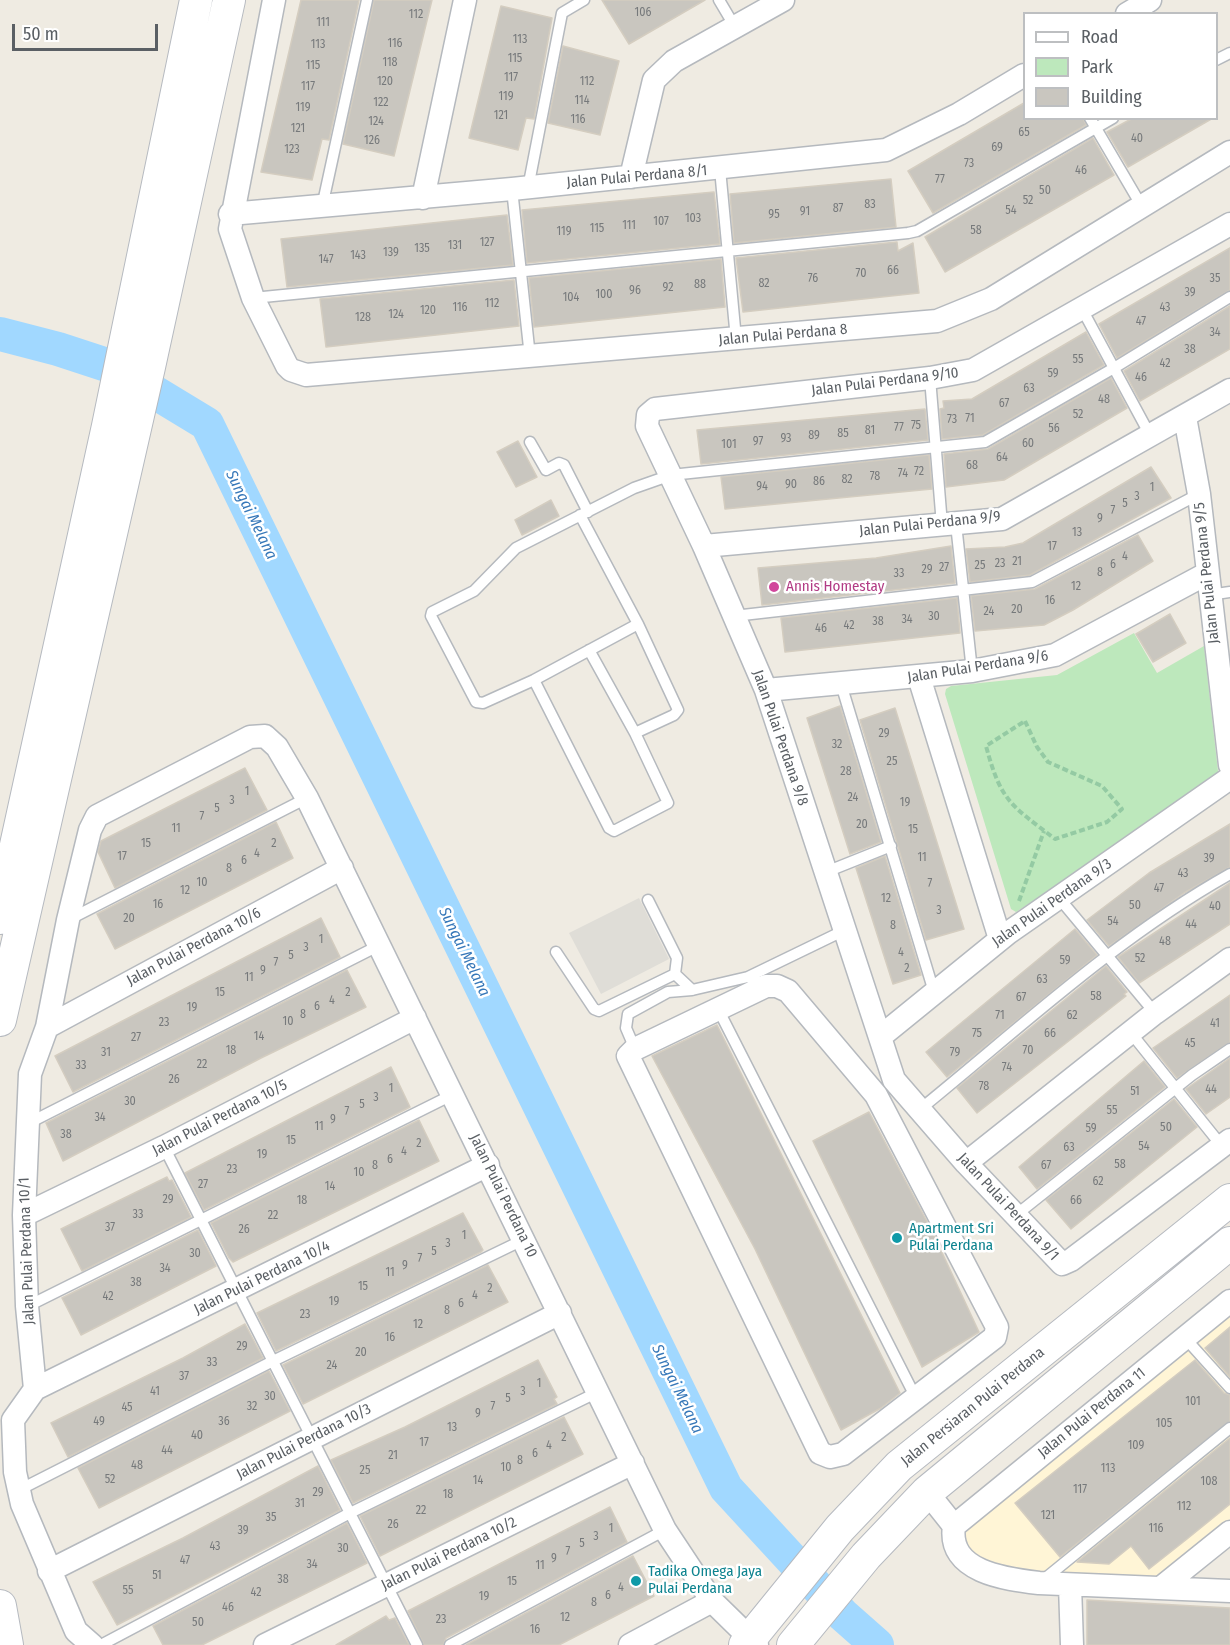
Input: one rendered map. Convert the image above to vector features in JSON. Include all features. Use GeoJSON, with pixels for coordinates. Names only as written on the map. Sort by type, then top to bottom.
{"type":"FeatureCollection","features":[{"type":"Feature","properties":{"kind":"street"},"geometry":{"type":"LineString","coordinates":[[137,358],[196,0]]}},
{"type":"Feature","properties":{"kind":"street"},"geometry":{"type":"LineString","coordinates":[[0,1020],[137,358],[229,0]]}},
{"type":"Feature","properties":{"kind":"street"},"geometry":{"type":"LineString","coordinates":[[253,298],[230,229],[230,214],[274,0]]}},
{"type":"Feature","properties":{"kind":"street"},"geometry":{"type":"LineString","coordinates":[[423,198],[465,0]]}},
{"type":"Feature","properties":{"kind":"street"},"geometry":{"type":"LineString","coordinates":[[631,177],[654,80],[674,61],[783,0]]}},
{"type":"Feature","properties":{"kind":"street"},"geometry":{"type":"LineString","coordinates":[[1130,12],[1150,0]]}},
{"type":"Feature","properties":{"kind":"street","name":"Jalan Pulai Perdana 8/1"},"geometry":{"type":"LineString","coordinates":[[230,214],[423,198],[886,150],[959,114],[1023,76]]}},
{"type":"Feature","properties":{"kind":"street","name":"Jalan Pulai Perdana 8"},"geometry":{"type":"LineString","coordinates":[[253,298],[291,370],[319,376],[937,321],[991,300],[1230,152]]}},
{"type":"Feature","properties":{"kind":"street","name":"Jalan Pulai Perdana 9/10"},"geometry":{"type":"LineString","coordinates":[[648,415],[655,409],[930,378],[973,370],[1230,224]]}},
{"type":"Feature","properties":{"kind":"street","name":"Jalan Pulai Perdana 9/9"},"geometry":{"type":"LineString","coordinates":[[705,546],[1002,519],[1230,390]]}},
{"type":"Feature","properties":{"kind":"street","name":"Jalan Pulai Perdana 9/8"},"geometry":{"type":"LineString","coordinates":[[648,415],[647,426],[705,546],[766,690],[880,1037]]}},
{"type":"Feature","properties":{"kind":"street","name":"Jalan Pulai Perdana 9/5"},"geometry":{"type":"LineString","coordinates":[[1185,417],[1215,587],[1230,765]]}},
{"type":"Feature","properties":{"kind":"street"},"geometry":{"type":"LineString","coordinates":[[0,918],[121,431]]}},
{"type":"Feature","properties":{"kind":"street","name":"Jalan Pulai Perdana 9/6"},"geometry":{"type":"LineString","coordinates":[[766,690],[972,671],[1055,655],[1215,587]]}},
{"type":"Feature","properties":{"kind":"street"},"geometry":{"type":"LineString","coordinates":[[919,677],[1004,936]]}},
{"type":"Feature","properties":{"kind":"street","name":"Jalan Pulai Perdana 10"},"geometry":{"type":"LineString","coordinates":[[265,736],[278,747],[307,798],[525,1239],[665,1530],[712,1601],[751,1643]]}},
{"type":"Feature","properties":{"kind":"street","name":"Jalan Pulai Perdana 10/1"},"geometry":{"type":"LineString","coordinates":[[35,1389],[27,1306],[24,1215],[26,1124],[30,1074],[37,1049],[47,1027],[68,920],[88,839],[97,816],[105,811],[250,737],[265,736]]}},
{"type":"Feature","properties":{"kind":"street","name":"Jalan Pulai Perdana 9/3"},"geometry":{"type":"LineString","coordinates":[[880,1037],[1004,936],[1230,778]]}},
{"type":"Feature","properties":{"kind":"street","name":"Jalan Pulai Perdana 10/6"},"geometry":{"type":"LineString","coordinates":[[47,1027],[342,868]]}},
{"type":"Feature","properties":{"kind":"street"},"geometry":{"type":"LineString","coordinates":[[966,1163],[1155,1013],[1230,959]]}},
{"type":"Feature","properties":{"kind":"street"},"geometry":{"type":"LineString","coordinates":[[757,981],[788,991],[876,1095],[997,1327],[995,1337],[843,1454],[830,1457],[820,1453],[628,1056],[635,1049],[718,1009],[757,981]]}},
{"type":"Feature","properties":{"kind":"street","name":"Jalan Pulai Perdana 10/5"},"geometry":{"type":"LineString","coordinates":[[24,1215],[164,1147],[415,1018]]}},
{"type":"Feature","properties":{"kind":"street","name":"Jalan Pulai Perdana 9/1"},"geometry":{"type":"LineString","coordinates":[[880,1037],[894,1080],[918,1111],[1062,1264],[1067,1263],[1226,1143]]}},
{"type":"Feature","properties":{"kind":"street"},"geometry":{"type":"LineString","coordinates":[[876,1095],[894,1080]]}},
{"type":"Feature","properties":{"kind":"street","name":"Jalan Pulai Perdana 10/4"},"geometry":{"type":"LineString","coordinates":[[35,1389],[237,1292],[488,1165]]}},
{"type":"Feature","properties":{"kind":"street","name":"Jalan Persiaran Pulai Perdana"},"geometry":{"type":"LineString","coordinates":[[751,1643],[840,1528],[899,1466],[1230,1200]]}},
{"type":"Feature","properties":{"kind":"street"},"geometry":{"type":"LineString","coordinates":[[793,1645],[866,1556],[927,1492],[1230,1243]]}},
{"type":"Feature","properties":{"kind":"street","name":"Jalan Pulai Perdana 11"},"geometry":{"type":"LineString","coordinates":[[954,1526],[1230,1301]]}},
{"type":"Feature","properties":{"kind":"street","name":"Jalan Pulai Perdana 10/3"},"geometry":{"type":"LineString","coordinates":[[49,1571],[560,1313]]}},
{"type":"Feature","properties":{"kind":"street"},"geometry":{"type":"LineString","coordinates":[[35,1389],[13,1420],[15,1472],[22,1504],[76,1631],[92,1645]]}},
{"type":"Feature","properties":{"kind":"street","name":"Jalan Pulai Perdana 10/2"},"geometry":{"type":"LineString","coordinates":[[265,1645],[633,1464]]}},
{"type":"Feature","properties":{"kind":"street"},"geometry":{"type":"LineString","coordinates":[[927,1492],[954,1526],[953,1543],[964,1560],[985,1573],[1008,1580],[1039,1583],[1230,1591]]}},
{"type":"Feature","properties":{"kind":"street"},"geometry":{"type":"LineString","coordinates":[[1163,1587],[1230,1532]]}},
{"type":"Feature","properties":{"kind":"street"},"geometry":{"type":"LineString","coordinates":[[1070,1585],[1072,1645]]}},
{"type":"Feature","properties":{"kind":"street"},"geometry":{"type":"LineString","coordinates":[[630,1645],[712,1601]]}},
{"type":"Feature","properties":{"kind":"street"},"geometry":{"type":"LineString","coordinates":[[0,1606],[8,1645]]}},
{"type":"Feature","properties":{"kind":"lane"},"geometry":{"type":"LineString","coordinates":[[322,207],[367,0]]}},
{"type":"Feature","properties":{"kind":"lane"},"geometry":{"type":"LineString","coordinates":[[530,357],[520,273],[520,188],[562,13],[584,0]]}},
{"type":"Feature","properties":{"kind":"lane"},"geometry":{"type":"LineString","coordinates":[[719,0],[735,27]]}},
{"type":"Feature","properties":{"kind":"lane"},"geometry":{"type":"LineString","coordinates":[[253,298],[727,253],[917,231],[1093,123],[1141,205]]}},
{"type":"Feature","properties":{"kind":"lane"},"geometry":{"type":"LineString","coordinates":[[720,169],[736,339]]}},
{"type":"Feature","properties":{"kind":"lane"},"geometry":{"type":"LineString","coordinates":[[638,624],[534,680],[483,703],[476,702],[431,616],[432,612],[474,591],[516,548],[634,488],[671,475],[984,442],[1114,368],[1230,297]]}},
{"type":"Feature","properties":{"kind":"lane"},"geometry":{"type":"LineString","coordinates":[[1082,309],[1150,435]]}},
{"type":"Feature","properties":{"kind":"lane"},"geometry":{"type":"LineString","coordinates":[[930,378],[936,448],[963,590],[972,671]]}},
{"type":"Feature","properties":{"kind":"lane"},"geometry":{"type":"LineString","coordinates":[[530,442],[546,470],[559,463],[564,465],[584,514],[678,710],[674,715],[635,733]]}},
{"type":"Feature","properties":{"kind":"lane"},"geometry":{"type":"LineString","coordinates":[[733,616],[1032,582],[1199,494]]}},
{"type":"Feature","properties":{"kind":"lane"},"geometry":{"type":"LineString","coordinates":[[534,680],[605,821],[614,831],[668,803],[635,733],[589,650]]}},
{"type":"Feature","properties":{"kind":"lane"},"geometry":{"type":"LineString","coordinates":[[842,684],[934,993]]}},
{"type":"Feature","properties":{"kind":"lane"},"geometry":{"type":"LineString","coordinates":[[68,920],[307,798]]}},
{"type":"Feature","properties":{"kind":"lane"},"geometry":{"type":"LineString","coordinates":[[826,872],[891,846]]}},
{"type":"Feature","properties":{"kind":"lane"},"geometry":{"type":"LineString","coordinates":[[918,1111],[1107,956],[1196,893],[1230,874]]}},
{"type":"Feature","properties":{"kind":"lane"},"geometry":{"type":"LineString","coordinates":[[1059,898],[1155,1013]]}},
{"type":"Feature","properties":{"kind":"lane"},"geometry":{"type":"LineString","coordinates":[[648,900],[677,958],[675,974]]}},
{"type":"Feature","properties":{"kind":"lane"},"geometry":{"type":"LineString","coordinates":[[635,1049],[626,1028],[628,1014],[668,992],[757,981],[845,929]]}},
{"type":"Feature","properties":{"kind":"lane"},"geometry":{"type":"LineString","coordinates":[[26,1124],[380,945]]}},
{"type":"Feature","properties":{"kind":"lane"},"geometry":{"type":"LineString","coordinates":[[556,952],[594,1009],[599,1011],[675,974]]}},
{"type":"Feature","properties":{"kind":"lane"},"geometry":{"type":"LineString","coordinates":[[675,974],[692,990]]}},
{"type":"Feature","properties":{"kind":"lane"},"geometry":{"type":"LineString","coordinates":[[718,1009],[916,1398]]}},
{"type":"Feature","properties":{"kind":"lane"},"geometry":{"type":"LineString","coordinates":[[1131,1033],[1226,1143]]}},
{"type":"Feature","properties":{"kind":"lane"},"geometry":{"type":"LineString","coordinates":[[1016,1215],[1192,1075],[1230,1049]]}},
{"type":"Feature","properties":{"kind":"lane"},"geometry":{"type":"LineString","coordinates":[[27,1306],[454,1094]]}},
{"type":"Feature","properties":{"kind":"lane"},"geometry":{"type":"LineString","coordinates":[[164,1147],[417,1645]]}},
{"type":"Feature","properties":{"kind":"lane"},"geometry":{"type":"LineString","coordinates":[[19,1490],[273,1361],[525,1239]]}},
{"type":"Feature","properties":{"kind":"lane"},"geometry":{"type":"LineString","coordinates":[[1185,1338],[1230,1388]]}},
{"type":"Feature","properties":{"kind":"lane"},"geometry":{"type":"LineString","coordinates":[[101,1645],[350,1513],[598,1392]]}},
{"type":"Feature","properties":{"kind":"lane"},"geometry":{"type":"LineString","coordinates":[[1039,1583],[1230,1428]]}},
{"type":"Feature","properties":{"kind":"lane"},"geometry":{"type":"LineString","coordinates":[[450,1645],[665,1530]]}},
{"type":"Feature","properties":{"kind":"path"},"geometry":{"type":"LineString","coordinates":[[1025,721],[1037,747],[1048,762],[1102,786],[1122,809],[1107,822],[1055,839],[1044,831],[1012,805],[1001,791],[986,746],[1025,721]]}},
{"type":"Feature","properties":{"kind":"path"},"geometry":{"type":"LineString","coordinates":[[1004,936],[1044,831]]}},
{"type":"Feature","properties":{"kind":"shaded area"},"geometry":{"type":"Polygon","coordinates":[[[639,898],[669,959],[601,994],[569,933],[639,898]]]}},
{"type":"Feature","properties":{"kind":"shaded area"},"geometry":{"type":"Polygon","coordinates":[[[1230,1291],[1230,1541],[1181,1581],[1039,1577],[987,1567],[945,1525],[1230,1291]]]}},
{"type":"Feature","properties":{"kind":"green space"},"geometry":{"type":"Polygon","coordinates":[[[1134,633],[1157,673],[1204,646],[1219,780],[1016,912],[1011,909],[945,694],[946,689],[951,686],[1057,675],[1134,633]]]}},
{"type":"Feature","properties":{"kind":"building"},"geometry":{"type":"Polygon","coordinates":[[[301,0],[359,0],[329,140],[322,139],[312,180],[261,172],[301,0]]]}},
{"type":"Feature","properties":{"kind":"building"},"geometry":{"type":"Polygon","coordinates":[[[374,0],[432,0],[394,156],[343,144],[374,0]]]}},
{"type":"Feature","properties":{"kind":"building"},"geometry":{"type":"Polygon","coordinates":[[[602,0],[705,0],[629,44],[602,0]]]}},
{"type":"Feature","properties":{"kind":"building"},"geometry":{"type":"Polygon","coordinates":[[[501,6],[552,18],[534,119],[526,118],[518,150],[469,138],[501,6]]]}},
{"type":"Feature","properties":{"kind":"building"},"geometry":{"type":"Polygon","coordinates":[[[563,46],[619,61],[600,135],[548,123],[563,46]]]}},
{"type":"Feature","properties":{"kind":"building"},"geometry":{"type":"Polygon","coordinates":[[[1023,104],[1023,120],[1084,120],[1086,125],[933,213],[908,171],[1023,104]]]}},
{"type":"Feature","properties":{"kind":"building"},"geometry":{"type":"Polygon","coordinates":[[[1129,120],[1210,120],[1128,167],[1107,132],[1129,120]]]}},
{"type":"Feature","properties":{"kind":"building"},"geometry":{"type":"Polygon","coordinates":[[[1093,138],[1114,175],[945,272],[925,237],[1093,138]]]}},
{"type":"Feature","properties":{"kind":"building"},"geometry":{"type":"Polygon","coordinates":[[[891,179],[896,227],[734,243],[730,194],[891,179]]]}},
{"type":"Feature","properties":{"kind":"building"},"geometry":{"type":"Polygon","coordinates":[[[714,192],[720,244],[527,263],[522,210],[714,192]]]}},
{"type":"Feature","properties":{"kind":"building"},"geometry":{"type":"Polygon","coordinates":[[[507,215],[513,265],[287,287],[281,239],[507,215]]]}},
{"type":"Feature","properties":{"kind":"building"},"geometry":{"type":"Polygon","coordinates":[[[897,242],[898,251],[913,243],[919,293],[743,312],[736,258],[897,242]]]}},
{"type":"Feature","properties":{"kind":"building"},"geometry":{"type":"Polygon","coordinates":[[[1230,248],[1230,290],[1117,358],[1099,324],[1230,248]]]}},
{"type":"Feature","properties":{"kind":"building"},"geometry":{"type":"Polygon","coordinates":[[[721,259],[725,307],[534,327],[529,278],[721,259]]]}},
{"type":"Feature","properties":{"kind":"building"},"geometry":{"type":"Polygon","coordinates":[[[514,280],[519,326],[326,347],[320,299],[514,280]]]}},
{"type":"Feature","properties":{"kind":"building"},"geometry":{"type":"Polygon","coordinates":[[[1230,306],[1230,349],[1140,401],[1124,371],[1230,306]]]}},
{"type":"Feature","properties":{"kind":"building"},"geometry":{"type":"Polygon","coordinates":[[[1086,332],[1104,365],[983,435],[942,439],[940,409],[944,408],[943,401],[972,399],[1086,332]]]}},
{"type":"Feature","properties":{"kind":"building"},"geometry":{"type":"Polygon","coordinates":[[[1111,378],[1127,408],[1004,480],[946,487],[944,454],[988,449],[1111,378]]]}},
{"type":"Feature","properties":{"kind":"building"},"geometry":{"type":"Polygon","coordinates":[[[925,409],[928,440],[701,464],[697,430],[925,409]]]}},
{"type":"Feature","properties":{"kind":"building"},"geometry":{"type":"Polygon","coordinates":[[[518,441],[537,477],[516,487],[497,452],[518,441]]]}},
{"type":"Feature","properties":{"kind":"building"},"geometry":{"type":"Polygon","coordinates":[[[929,455],[932,489],[725,509],[721,477],[929,455]]]}},
{"type":"Feature","properties":{"kind":"building"},"geometry":{"type":"Polygon","coordinates":[[[1151,467],[1171,498],[1030,575],[970,582],[966,549],[1005,547],[1023,543],[1151,467]]]}},
{"type":"Feature","properties":{"kind":"building"},"geometry":{"type":"Polygon","coordinates":[[[551,500],[559,516],[522,535],[515,520],[551,500]]]}},
{"type":"Feature","properties":{"kind":"building"},"geometry":{"type":"Polygon","coordinates":[[[1138,535],[1153,561],[1073,610],[1044,625],[975,631],[971,596],[1035,589],[1138,535]]]}},
{"type":"Feature","properties":{"kind":"building"},"geometry":{"type":"Polygon","coordinates":[[[951,546],[955,583],[762,605],[758,568],[876,558],[951,546]]]}},
{"type":"Feature","properties":{"kind":"building"},"geometry":{"type":"Polygon","coordinates":[[[957,598],[960,633],[785,652],[781,618],[957,598]]]}},
{"type":"Feature","properties":{"kind":"building"},"geometry":{"type":"Polygon","coordinates":[[[1170,614],[1186,643],[1153,662],[1136,634],[1170,614]]]}},
{"type":"Feature","properties":{"kind":"building"},"geometry":{"type":"Polygon","coordinates":[[[840,706],[881,842],[850,854],[807,718],[840,706]]]}},
{"type":"Feature","properties":{"kind":"building"},"geometry":{"type":"Polygon","coordinates":[[[895,708],[964,929],[926,940],[860,720],[895,708]]]}},
{"type":"Feature","properties":{"kind":"building"},"geometry":{"type":"Polygon","coordinates":[[[245,768],[267,810],[115,888],[98,852],[101,841],[245,768]]]}},
{"type":"Feature","properties":{"kind":"building"},"geometry":{"type":"Polygon","coordinates":[[[276,822],[293,858],[115,949],[97,914],[276,822]]]}},
{"type":"Feature","properties":{"kind":"building"},"geometry":{"type":"Polygon","coordinates":[[[1230,824],[1230,867],[1184,893],[1109,946],[1087,920],[1149,873],[1230,824]]]}},
{"type":"Feature","properties":{"kind":"building"},"geometry":{"type":"Polygon","coordinates":[[[885,856],[921,975],[893,984],[856,868],[885,856]]]}},
{"type":"Feature","properties":{"kind":"building"},"geometry":{"type":"Polygon","coordinates":[[[1230,883],[1230,924],[1139,983],[1118,957],[1230,883]]]}},
{"type":"Feature","properties":{"kind":"building"},"geometry":{"type":"Polygon","coordinates":[[[321,918],[340,957],[73,1092],[55,1056],[321,918]]]}},
{"type":"Feature","properties":{"kind":"building"},"geometry":{"type":"Polygon","coordinates":[[[1075,929],[1097,955],[947,1077],[926,1052],[1075,929]]]}},
{"type":"Feature","properties":{"kind":"building"},"geometry":{"type":"Polygon","coordinates":[[[1106,966],[1127,992],[1124,994],[1126,996],[977,1113],[957,1088],[1106,966]]]}},
{"type":"Feature","properties":{"kind":"building"},"geometry":{"type":"Polygon","coordinates":[[[347,970],[366,1007],[261,1058],[63,1161],[46,1123],[347,970]]]}},
{"type":"Feature","properties":{"kind":"building"},"geometry":{"type":"Polygon","coordinates":[[[1230,995],[1230,1042],[1177,1078],[1153,1048],[1230,995]]]}},
{"type":"Feature","properties":{"kind":"building"},"geometry":{"type":"Polygon","coordinates":[[[717,1025],[900,1393],[881,1408],[841,1430],[755,1249],[652,1056],[717,1025]]]}},
{"type":"Feature","properties":{"kind":"building"},"geometry":{"type":"Polygon","coordinates":[[[1230,1058],[1230,1097],[1206,1114],[1186,1089],[1230,1058]]]}},
{"type":"Feature","properties":{"kind":"building"},"geometry":{"type":"Polygon","coordinates":[[[1144,1061],[1165,1087],[1037,1189],[1019,1167],[1144,1061]]]}},
{"type":"Feature","properties":{"kind":"building"},"geometry":{"type":"Polygon","coordinates":[[[391,1067],[410,1107],[204,1210],[185,1173],[391,1067]]]}},
{"type":"Feature","properties":{"kind":"building"},"geometry":{"type":"Polygon","coordinates":[[[1174,1099],[1197,1127],[1071,1229],[1046,1200],[1174,1099]]]}},
{"type":"Feature","properties":{"kind":"building","name":"Apartment Sri Pulai Perdana"},"geometry":{"type":"Polygon","coordinates":[[[869,1112],[932,1231],[979,1332],[922,1367],[813,1141],[869,1112]]]}},
{"type":"Feature","properties":{"kind":"building"},"geometry":{"type":"Polygon","coordinates":[[[419,1120],[439,1161],[233,1262],[229,1258],[211,1223],[419,1120]]]}},
{"type":"Feature","properties":{"kind":"building"},"geometry":{"type":"Polygon","coordinates":[[[167,1177],[169,1181],[172,1180],[191,1217],[82,1271],[61,1229],[167,1177]]]}},
{"type":"Feature","properties":{"kind":"building"},"geometry":{"type":"Polygon","coordinates":[[[463,1213],[483,1250],[481,1252],[276,1351],[257,1313],[463,1213]]]}},
{"type":"Feature","properties":{"kind":"building"},"geometry":{"type":"Polygon","coordinates":[[[198,1230],[216,1266],[81,1335],[62,1298],[198,1230]]]}},
{"type":"Feature","properties":{"kind":"building"},"geometry":{"type":"Polygon","coordinates":[[[488,1265],[508,1302],[303,1404],[283,1365],[488,1265]]]}},
{"type":"Feature","properties":{"kind":"building"},"geometry":{"type":"Polygon","coordinates":[[[245,1324],[263,1358],[68,1457],[51,1423],[183,1358],[245,1324]]]}},
{"type":"Feature","properties":{"kind":"building"},"geometry":{"type":"Polygon","coordinates":[[[1230,1327],[1230,1377],[1205,1348],[1230,1327]]]}},
{"type":"Feature","properties":{"kind":"building"},"geometry":{"type":"Polygon","coordinates":[[[538,1360],[557,1397],[554,1399],[557,1404],[353,1503],[331,1460],[405,1427],[538,1360]]]}},
{"type":"Feature","properties":{"kind":"building"},"geometry":{"type":"Polygon","coordinates":[[[1195,1360],[1224,1393],[1230,1395],[1230,1421],[1060,1557],[1015,1503],[1195,1360]]]}},
{"type":"Feature","properties":{"kind":"building"},"geometry":{"type":"Polygon","coordinates":[[[269,1371],[290,1411],[99,1508],[78,1468],[269,1371]]]}},
{"type":"Feature","properties":{"kind":"building"},"geometry":{"type":"Polygon","coordinates":[[[564,1417],[583,1454],[380,1556],[360,1516],[564,1417]]]}},
{"type":"Feature","properties":{"kind":"building"},"geometry":{"type":"Polygon","coordinates":[[[1230,1438],[1230,1504],[1187,1539],[1149,1569],[1131,1546],[1109,1564],[1077,1562],[1230,1438]]]}},
{"type":"Feature","properties":{"kind":"building"},"geometry":{"type":"Polygon","coordinates":[[[318,1466],[340,1510],[117,1625],[93,1582],[183,1538],[318,1466]]]}},
{"type":"Feature","properties":{"kind":"building"},"geometry":{"type":"Polygon","coordinates":[[[610,1507],[627,1542],[446,1638],[443,1645],[424,1645],[408,1611],[610,1507]]]}},
{"type":"Feature","properties":{"kind":"building"},"geometry":{"type":"Polygon","coordinates":[[[347,1523],[367,1563],[202,1645],[163,1645],[153,1626],[347,1523]]]}},
{"type":"Feature","properties":{"kind":"building"},"geometry":{"type":"Polygon","coordinates":[[[633,1556],[654,1596],[559,1645],[466,1645],[633,1556]]]}},
{"type":"Feature","properties":{"kind":"building"},"geometry":{"type":"Polygon","coordinates":[[[1087,1600],[1230,1608],[1230,1645],[1087,1645],[1087,1600]]]}},
{"type":"Feature","properties":{"kind":"building"},"geometry":{"type":"Polygon","coordinates":[[[386,1616],[389,1620],[395,1618],[409,1645],[336,1645],[386,1616]]]}},
{"type":"Feature","properties":{"kind":"waterway","name":"Sungai Melana"},"geometry":{"type":"LineString","coordinates":[[0,334],[58,349],[113,367],[207,424],[726,1488],[843,1615],[877,1645]]}},
{"type":"Feature","properties":{"kind":"place","name":"Annis Homestay"},"geometry":{"type":"Point","coordinates":[774,587]}},
{"type":"Feature","properties":{"kind":"place","name":"Apartment Sri Pulai Perdana"},"geometry":{"type":"Point","coordinates":[897,1238]}},
{"type":"Feature","properties":{"kind":"place","name":"Tadika Omega Jaya Pulai Perdana"},"geometry":{"type":"Point","coordinates":[636,1581]}}]}
